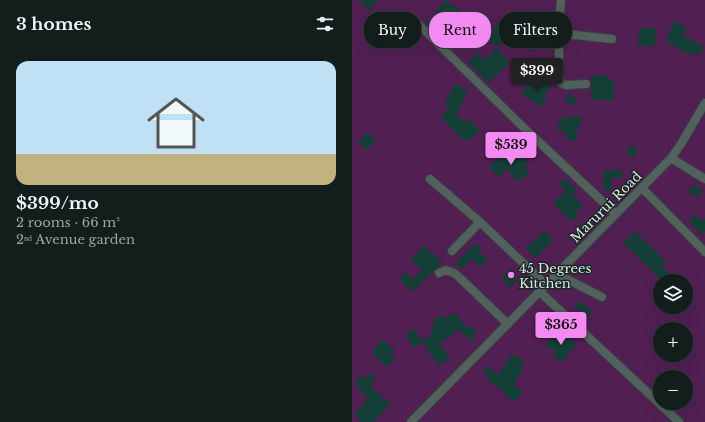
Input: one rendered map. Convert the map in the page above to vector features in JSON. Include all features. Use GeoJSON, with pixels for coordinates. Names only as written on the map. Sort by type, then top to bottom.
{"type":"FeatureCollection","features":[{"type":"Feature","properties":{"kind":"street"},"geometry":{"type":"LineString","coordinates":[[561,12],[562,0]]}},
{"type":"Feature","properties":{"kind":"street"},"geometry":{"type":"LineString","coordinates":[[421,27],[525,129],[616,214]]}},
{"type":"Feature","properties":{"kind":"street"},"geometry":{"type":"LineString","coordinates":[[572,35],[612,39]]}},
{"type":"Feature","properties":{"kind":"street"},"geometry":{"type":"LineString","coordinates":[[560,48],[559,78],[561,83],[566,85],[586,84]]}},
{"type":"Feature","properties":{"kind":"street","name":"Marurui Road"},"geometry":{"type":"LineString","coordinates":[[411,422],[671,158],[705,103]]}},
{"type":"Feature","properties":{"kind":"street"},"geometry":{"type":"LineString","coordinates":[[671,158],[705,179]]}},
{"type":"Feature","properties":{"kind":"street"},"geometry":{"type":"LineString","coordinates":[[430,179],[480,222],[546,285]]}},
{"type":"Feature","properties":{"kind":"street"},"geometry":{"type":"LineString","coordinates":[[642,188],[705,252]]}},
{"type":"Feature","properties":{"kind":"street"},"geometry":{"type":"LineString","coordinates":[[452,251],[480,222]]}},
{"type":"Feature","properties":{"kind":"street"},"geometry":{"type":"LineString","coordinates":[[439,273],[446,270],[454,273],[508,324]]}},
{"type":"Feature","properties":{"kind":"street"},"geometry":{"type":"LineString","coordinates":[[556,274],[602,297]]}},
{"type":"Feature","properties":{"kind":"street"},"geometry":{"type":"LineString","coordinates":[[539,291],[679,422]]}},
{"type":"Feature","properties":{"kind":"shaded area"},"geometry":{"type":"Polygon","coordinates":[[[352,0],[705,0],[705,422],[352,422],[352,0]]]}},
{"type":"Feature","properties":{"kind":"building"},"geometry":{"type":"Polygon","coordinates":[[[358,0],[378,0],[369,10],[358,0]]]}},
{"type":"Feature","properties":{"kind":"building"},"geometry":{"type":"Polygon","coordinates":[[[445,0],[460,10],[458,12],[436,12],[445,0]]]}},
{"type":"Feature","properties":{"kind":"building"},"geometry":{"type":"Polygon","coordinates":[[[499,20],[498,47],[491,42],[492,33],[499,20]]]}},
{"type":"Feature","properties":{"kind":"building"},"geometry":{"type":"Polygon","coordinates":[[[675,21],[687,28],[683,35],[704,47],[699,55],[693,52],[691,56],[665,40],[675,21]]]}},
{"type":"Feature","properties":{"kind":"building"},"geometry":{"type":"Polygon","coordinates":[[[639,28],[656,28],[655,46],[638,46],[639,28]]]}},
{"type":"Feature","properties":{"kind":"building"},"geometry":{"type":"Polygon","coordinates":[[[496,48],[510,63],[488,83],[468,62],[478,52],[484,60],[496,48]]]}},
{"type":"Feature","properties":{"kind":"building"},"geometry":{"type":"Polygon","coordinates":[[[529,48],[537,48],[537,51],[529,50],[529,48]]]}},
{"type":"Feature","properties":{"kind":"building"},"geometry":{"type":"Polygon","coordinates":[[[591,75],[608,76],[608,79],[614,79],[614,100],[591,100],[591,75]]]}},
{"type":"Feature","properties":{"kind":"building"},"geometry":{"type":"Polygon","coordinates":[[[540,79],[551,86],[544,96],[547,98],[541,107],[521,93],[530,81],[536,84],[540,79]]]}},
{"type":"Feature","properties":{"kind":"building"},"geometry":{"type":"Polygon","coordinates":[[[454,84],[468,90],[456,115],[463,120],[473,122],[480,130],[470,139],[464,141],[440,117],[450,107],[444,104],[454,84]]]}},
{"type":"Feature","properties":{"kind":"building"},"geometry":{"type":"Polygon","coordinates":[[[569,93],[577,100],[573,106],[564,99],[569,93]]]}},
{"type":"Feature","properties":{"kind":"building"},"geometry":{"type":"Polygon","coordinates":[[[568,116],[582,117],[581,126],[578,125],[576,141],[565,139],[566,131],[558,130],[559,118],[568,119],[568,116]]]}},
{"type":"Feature","properties":{"kind":"building"},"geometry":{"type":"Polygon","coordinates":[[[367,132],[376,140],[366,150],[358,142],[367,132]]]}},
{"type":"Feature","properties":{"kind":"building"},"geometry":{"type":"Polygon","coordinates":[[[631,145],[638,150],[633,158],[626,153],[631,145]]]}},
{"type":"Feature","properties":{"kind":"building"},"geometry":{"type":"Polygon","coordinates":[[[513,149],[518,157],[523,155],[528,163],[525,165],[529,171],[527,172],[528,175],[516,182],[507,168],[499,177],[489,167],[513,149]]]}},
{"type":"Feature","properties":{"kind":"building"},"geometry":{"type":"Polygon","coordinates":[[[622,170],[622,178],[611,179],[612,190],[604,190],[603,171],[622,170]]]}},
{"type":"Feature","properties":{"kind":"building"},"geometry":{"type":"Polygon","coordinates":[[[565,178],[577,191],[573,195],[583,206],[575,214],[578,216],[572,222],[553,203],[566,191],[559,184],[565,178]]]}},
{"type":"Feature","properties":{"kind":"building"},"geometry":{"type":"Polygon","coordinates":[[[693,184],[703,190],[699,198],[688,192],[693,184]]]}},
{"type":"Feature","properties":{"kind":"building"},"geometry":{"type":"Polygon","coordinates":[[[695,215],[701,221],[705,218],[705,232],[702,235],[689,221],[695,215]]]}},
{"type":"Feature","properties":{"kind":"building"},"geometry":{"type":"Polygon","coordinates":[[[545,231],[553,240],[535,258],[525,248],[545,231]]]}},
{"type":"Feature","properties":{"kind":"building"},"geometry":{"type":"Polygon","coordinates":[[[634,231],[666,261],[662,266],[671,274],[656,274],[623,243],[634,231]]]}},
{"type":"Feature","properties":{"kind":"building"},"geometry":{"type":"Polygon","coordinates":[[[476,242],[482,248],[478,251],[488,259],[481,267],[471,259],[462,269],[456,263],[476,242]]]}},
{"type":"Feature","properties":{"kind":"building"},"geometry":{"type":"Polygon","coordinates":[[[424,246],[442,263],[412,292],[399,279],[406,272],[412,279],[422,270],[411,259],[424,246]]]}},
{"type":"Feature","properties":{"kind":"building"},"geometry":{"type":"Polygon","coordinates":[[[509,270],[518,280],[510,288],[501,277],[509,270]]]}},
{"type":"Feature","properties":{"kind":"building"},"geometry":{"type":"Polygon","coordinates":[[[580,301],[592,312],[587,317],[575,306],[580,301]]]}},
{"type":"Feature","properties":{"kind":"building"},"geometry":{"type":"Polygon","coordinates":[[[455,312],[467,328],[470,325],[477,331],[472,336],[476,342],[475,343],[458,330],[439,344],[450,358],[439,366],[422,342],[414,348],[405,335],[414,329],[423,341],[433,333],[430,329],[435,325],[432,321],[441,315],[445,319],[455,312]]]}},
{"type":"Feature","properties":{"kind":"building"},"geometry":{"type":"Polygon","coordinates":[[[561,319],[547,339],[542,327],[561,319]]]}},
{"type":"Feature","properties":{"kind":"building"},"geometry":{"type":"Polygon","coordinates":[[[568,331],[576,347],[567,352],[569,357],[564,358],[561,362],[553,357],[556,352],[545,346],[548,342],[547,340],[568,331]]]}},
{"type":"Feature","properties":{"kind":"building"},"geometry":{"type":"Polygon","coordinates":[[[383,339],[394,350],[391,353],[396,358],[387,367],[371,352],[383,339]]]}},
{"type":"Feature","properties":{"kind":"building"},"geometry":{"type":"Polygon","coordinates":[[[511,354],[525,361],[521,368],[523,369],[514,385],[523,391],[515,402],[487,380],[489,376],[483,371],[487,366],[498,374],[502,366],[504,368],[511,354]]]}},
{"type":"Feature","properties":{"kind":"building"},"geometry":{"type":"Polygon","coordinates":[[[372,373],[377,377],[371,384],[373,386],[371,387],[390,404],[373,422],[362,422],[354,414],[368,399],[354,383],[363,375],[367,379],[372,373]]]}},
{"type":"Feature","properties":{"kind":"place","name":"45 Degrees Kitchen"},"geometry":{"type":"Point","coordinates":[511,275]}}]}
